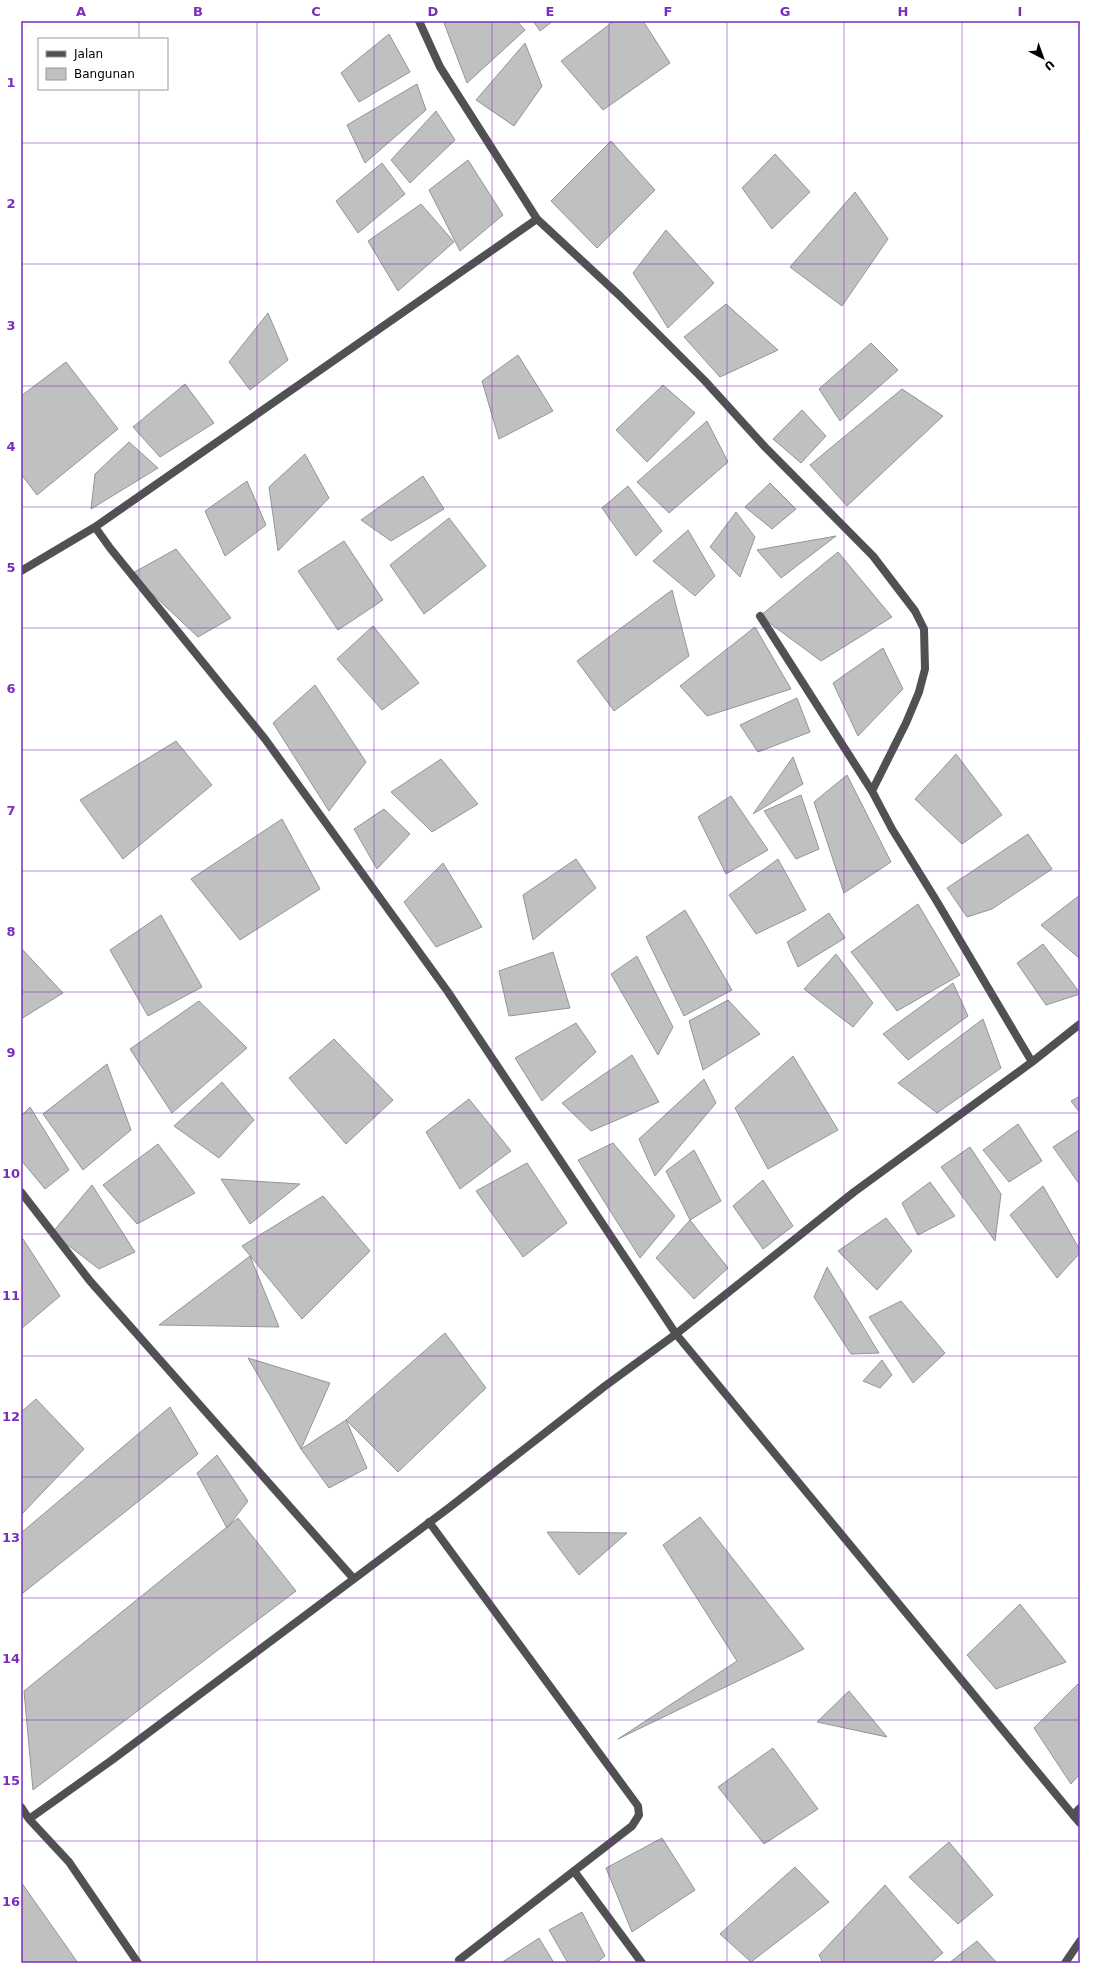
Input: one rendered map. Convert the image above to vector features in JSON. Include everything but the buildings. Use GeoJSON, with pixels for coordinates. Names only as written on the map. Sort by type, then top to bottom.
{"type":"FeatureCollection","features":[{"type":"Feature","properties":{"kind":"street"},"geometry":{"type":"LineString","coordinates":[[419,21],[440,67],[537,219],[620,296],[705,381],[765,447],[873,556],[915,611],[924,629],[925,669],[919,692],[906,723],[872,791]]}},
{"type":"Feature","properties":{"kind":"street"},"geometry":{"type":"LineString","coordinates":[[21,571],[96,527],[537,219]]}},
{"type":"Feature","properties":{"kind":"street"},"geometry":{"type":"LineString","coordinates":[[96,527],[110,548],[265,739],[439,980],[676,1334],[1080,1823]]}},
{"type":"Feature","properties":{"kind":"street"},"geometry":{"type":"LineString","coordinates":[[760,616],[872,791],[892,829],[1032,1062]]}},
{"type":"Feature","properties":{"kind":"street"},"geometry":{"type":"LineString","coordinates":[[29,1819],[112,1760],[429,1522],[605,1386],[676,1334],[854,1192],[1032,1062],[1080,1024]]}},
{"type":"Feature","properties":{"kind":"street"},"geometry":{"type":"LineString","coordinates":[[21,1192],[90,1281],[353,1578]]}},
{"type":"Feature","properties":{"kind":"street"},"geometry":{"type":"LineString","coordinates":[[429,1522],[638,1806],[639,1815],[632,1826],[458,1960]]}},
{"type":"Feature","properties":{"kind":"street"},"geometry":{"type":"LineString","coordinates":[[21,1807],[29,1819],[69,1862],[138,1963]]}},
{"type":"Feature","properties":{"kind":"street"},"geometry":{"type":"LineString","coordinates":[[1073,1815],[1080,1808]]}},
{"type":"Feature","properties":{"kind":"street"},"geometry":{"type":"LineString","coordinates":[[574,1870],[642,1963]]}},
{"type":"Feature","properties":{"kind":"street"},"geometry":{"type":"LineString","coordinates":[[1065,1963],[1080,1940]]}}]}
